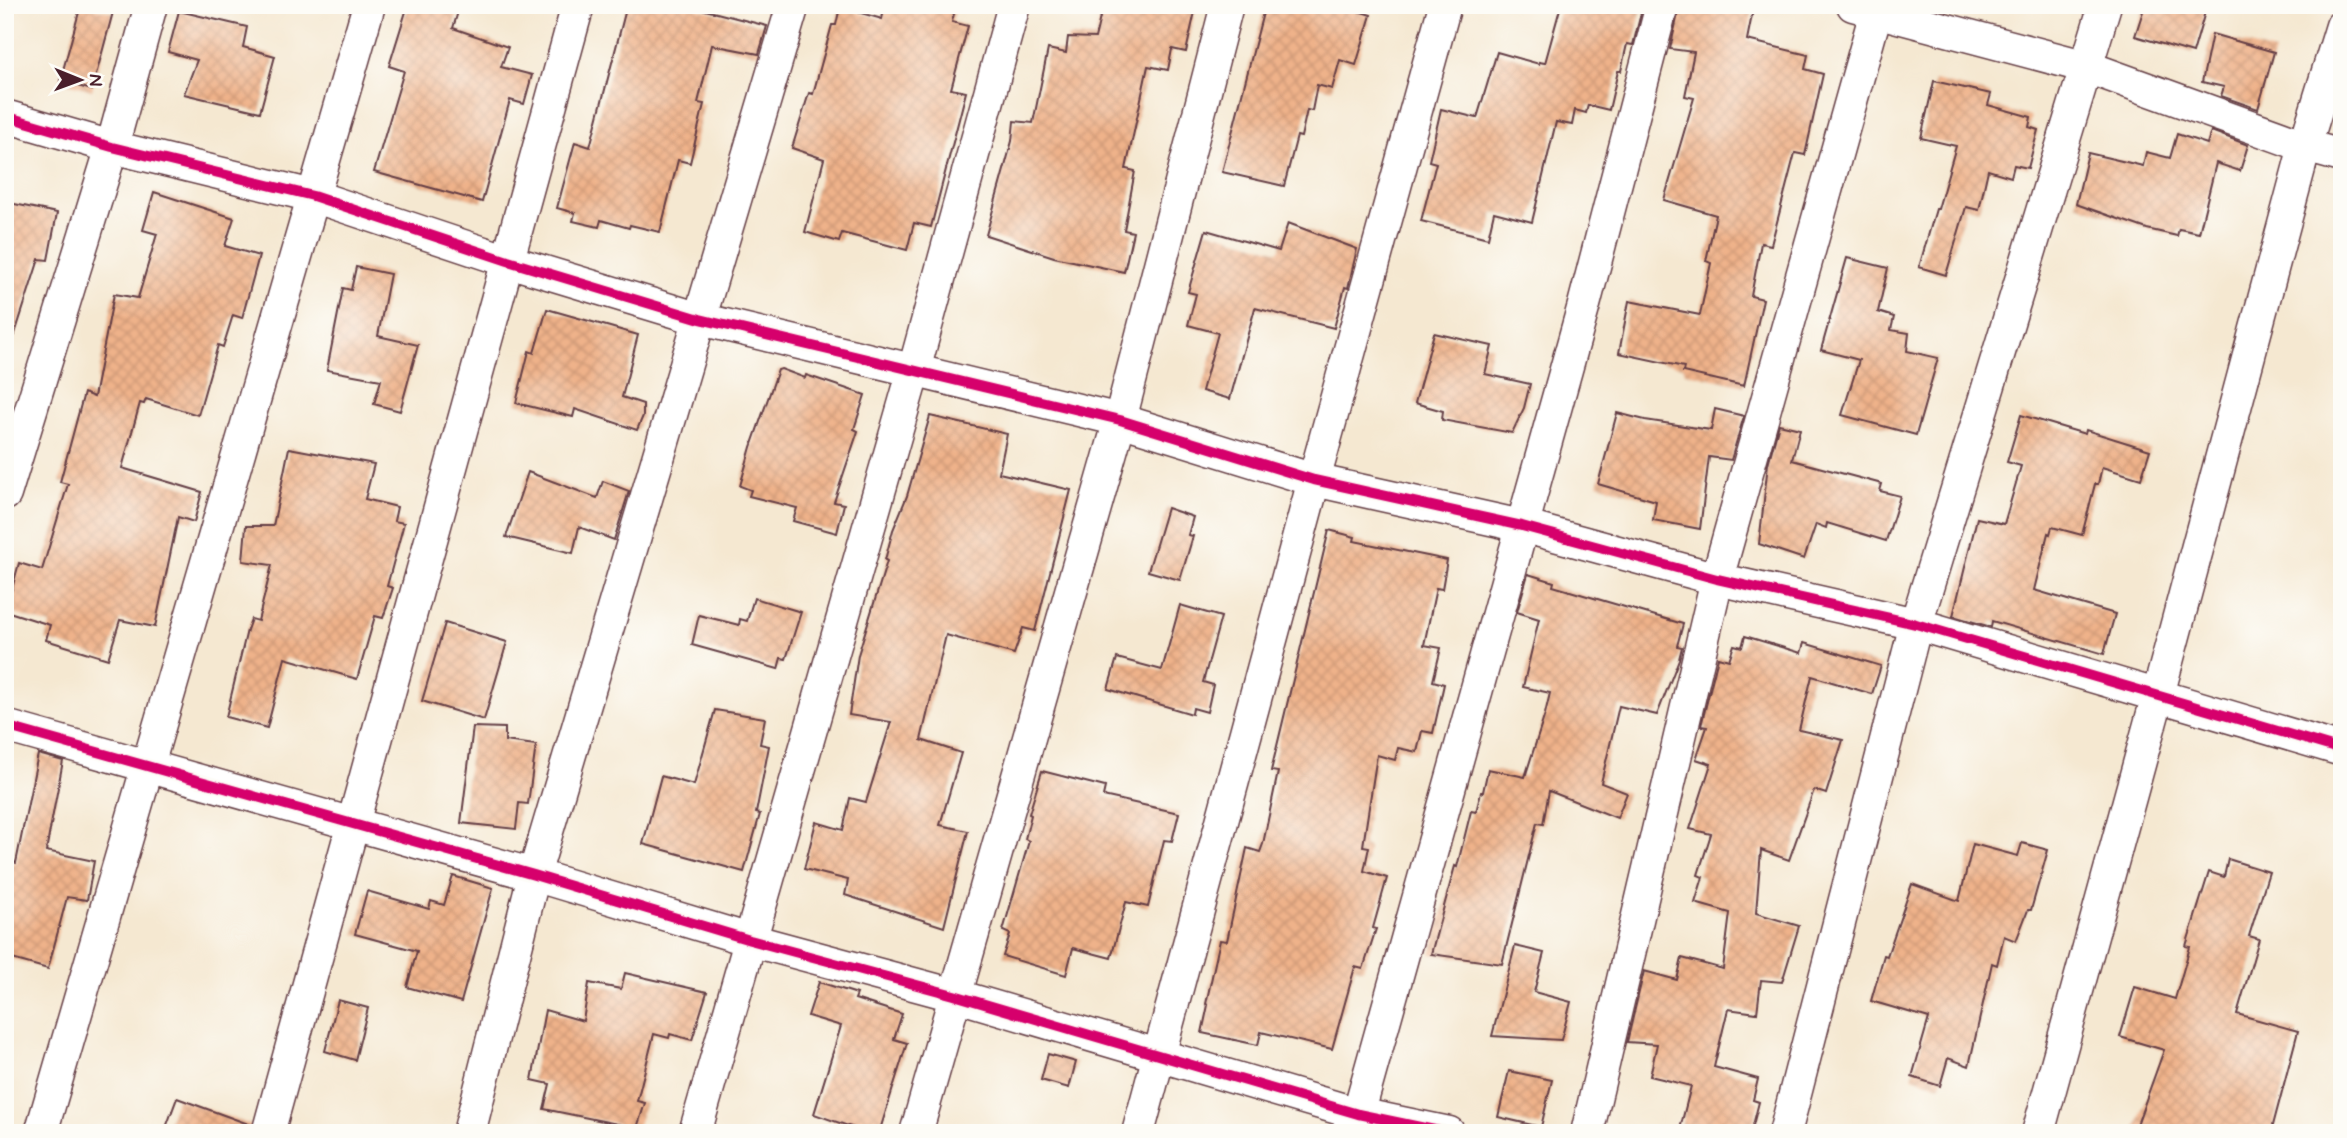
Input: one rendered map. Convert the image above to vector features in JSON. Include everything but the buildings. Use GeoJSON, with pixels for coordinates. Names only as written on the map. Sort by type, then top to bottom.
{"type":"FeatureCollection","features":[{"type":"Feature","properties":{"kind":"street"},"geometry":{"type":"LineString","coordinates":[[5,494],[112,146],[151,5]]}},
{"type":"Feature","properties":{"kind":"street"},"geometry":{"type":"LineString","coordinates":[[41,1133],[369,5]]}},
{"type":"Feature","properties":{"kind":"street"},"geometry":{"type":"LineString","coordinates":[[268,1133],[578,5]]}},
{"type":"Feature","properties":{"kind":"street"},"geometry":{"type":"LineString","coordinates":[[469,1133],[534,875],[793,5]]}},
{"type":"Feature","properties":{"kind":"street"},"geometry":{"type":"LineString","coordinates":[[695,1133],[914,370],[1014,5]]}},
{"type":"Feature","properties":{"kind":"street"},"geometry":{"type":"LineString","coordinates":[[916,1133],[1120,420],[1227,5]]}},
{"type":"Feature","properties":{"kind":"street"},"geometry":{"type":"LineString","coordinates":[[1138,1133],[1445,5]]}},
{"type":"Feature","properties":{"kind":"street"},"geometry":{"type":"LineString","coordinates":[[1355,1123],[1584,305],[1662,5]]}},
{"type":"Feature","properties":{"kind":"street"},"geometry":{"type":"LineString","coordinates":[[1785,1133],[1916,624],[2105,5]]}},
{"type":"Feature","properties":{"kind":"street"},"geometry":{"type":"LineString","coordinates":[[1587,1133],[1717,579],[1869,7],[2087,67],[2305,146],[2342,156]]}},
{"type":"Feature","properties":{"kind":"street"},"geometry":{"type":"LineString","coordinates":[[2038,1133],[2305,146],[2342,26]]}},
{"type":"Feature","properties":{"kind":"street"},"geometry":{"type":"LineString","coordinates":[[5,116],[112,146],[313,196],[508,261],[700,319],[1120,420],[1314,480],[1522,526],[1717,579],[1916,624],[2342,750]]}},
{"type":"Feature","properties":{"kind":"street"},"geometry":{"type":"LineString","coordinates":[[5,726],[534,875],[750,940],[954,995],[1160,1056],[1355,1123],[1449,1133]]}},
{"type":"Feature","properties":{"kind":"cycle path"},"geometry":{"type":"LineString","coordinates":[[5,116],[112,147],[313,196],[508,261],[700,319],[1120,420],[1314,480],[1522,526],[1717,579],[1916,624],[2342,750]]}},
{"type":"Feature","properties":{"kind":"cycle path"},"geometry":{"type":"LineString","coordinates":[[5,726],[534,875],[750,940],[954,995],[1358,1114],[1449,1133]]}}]}
